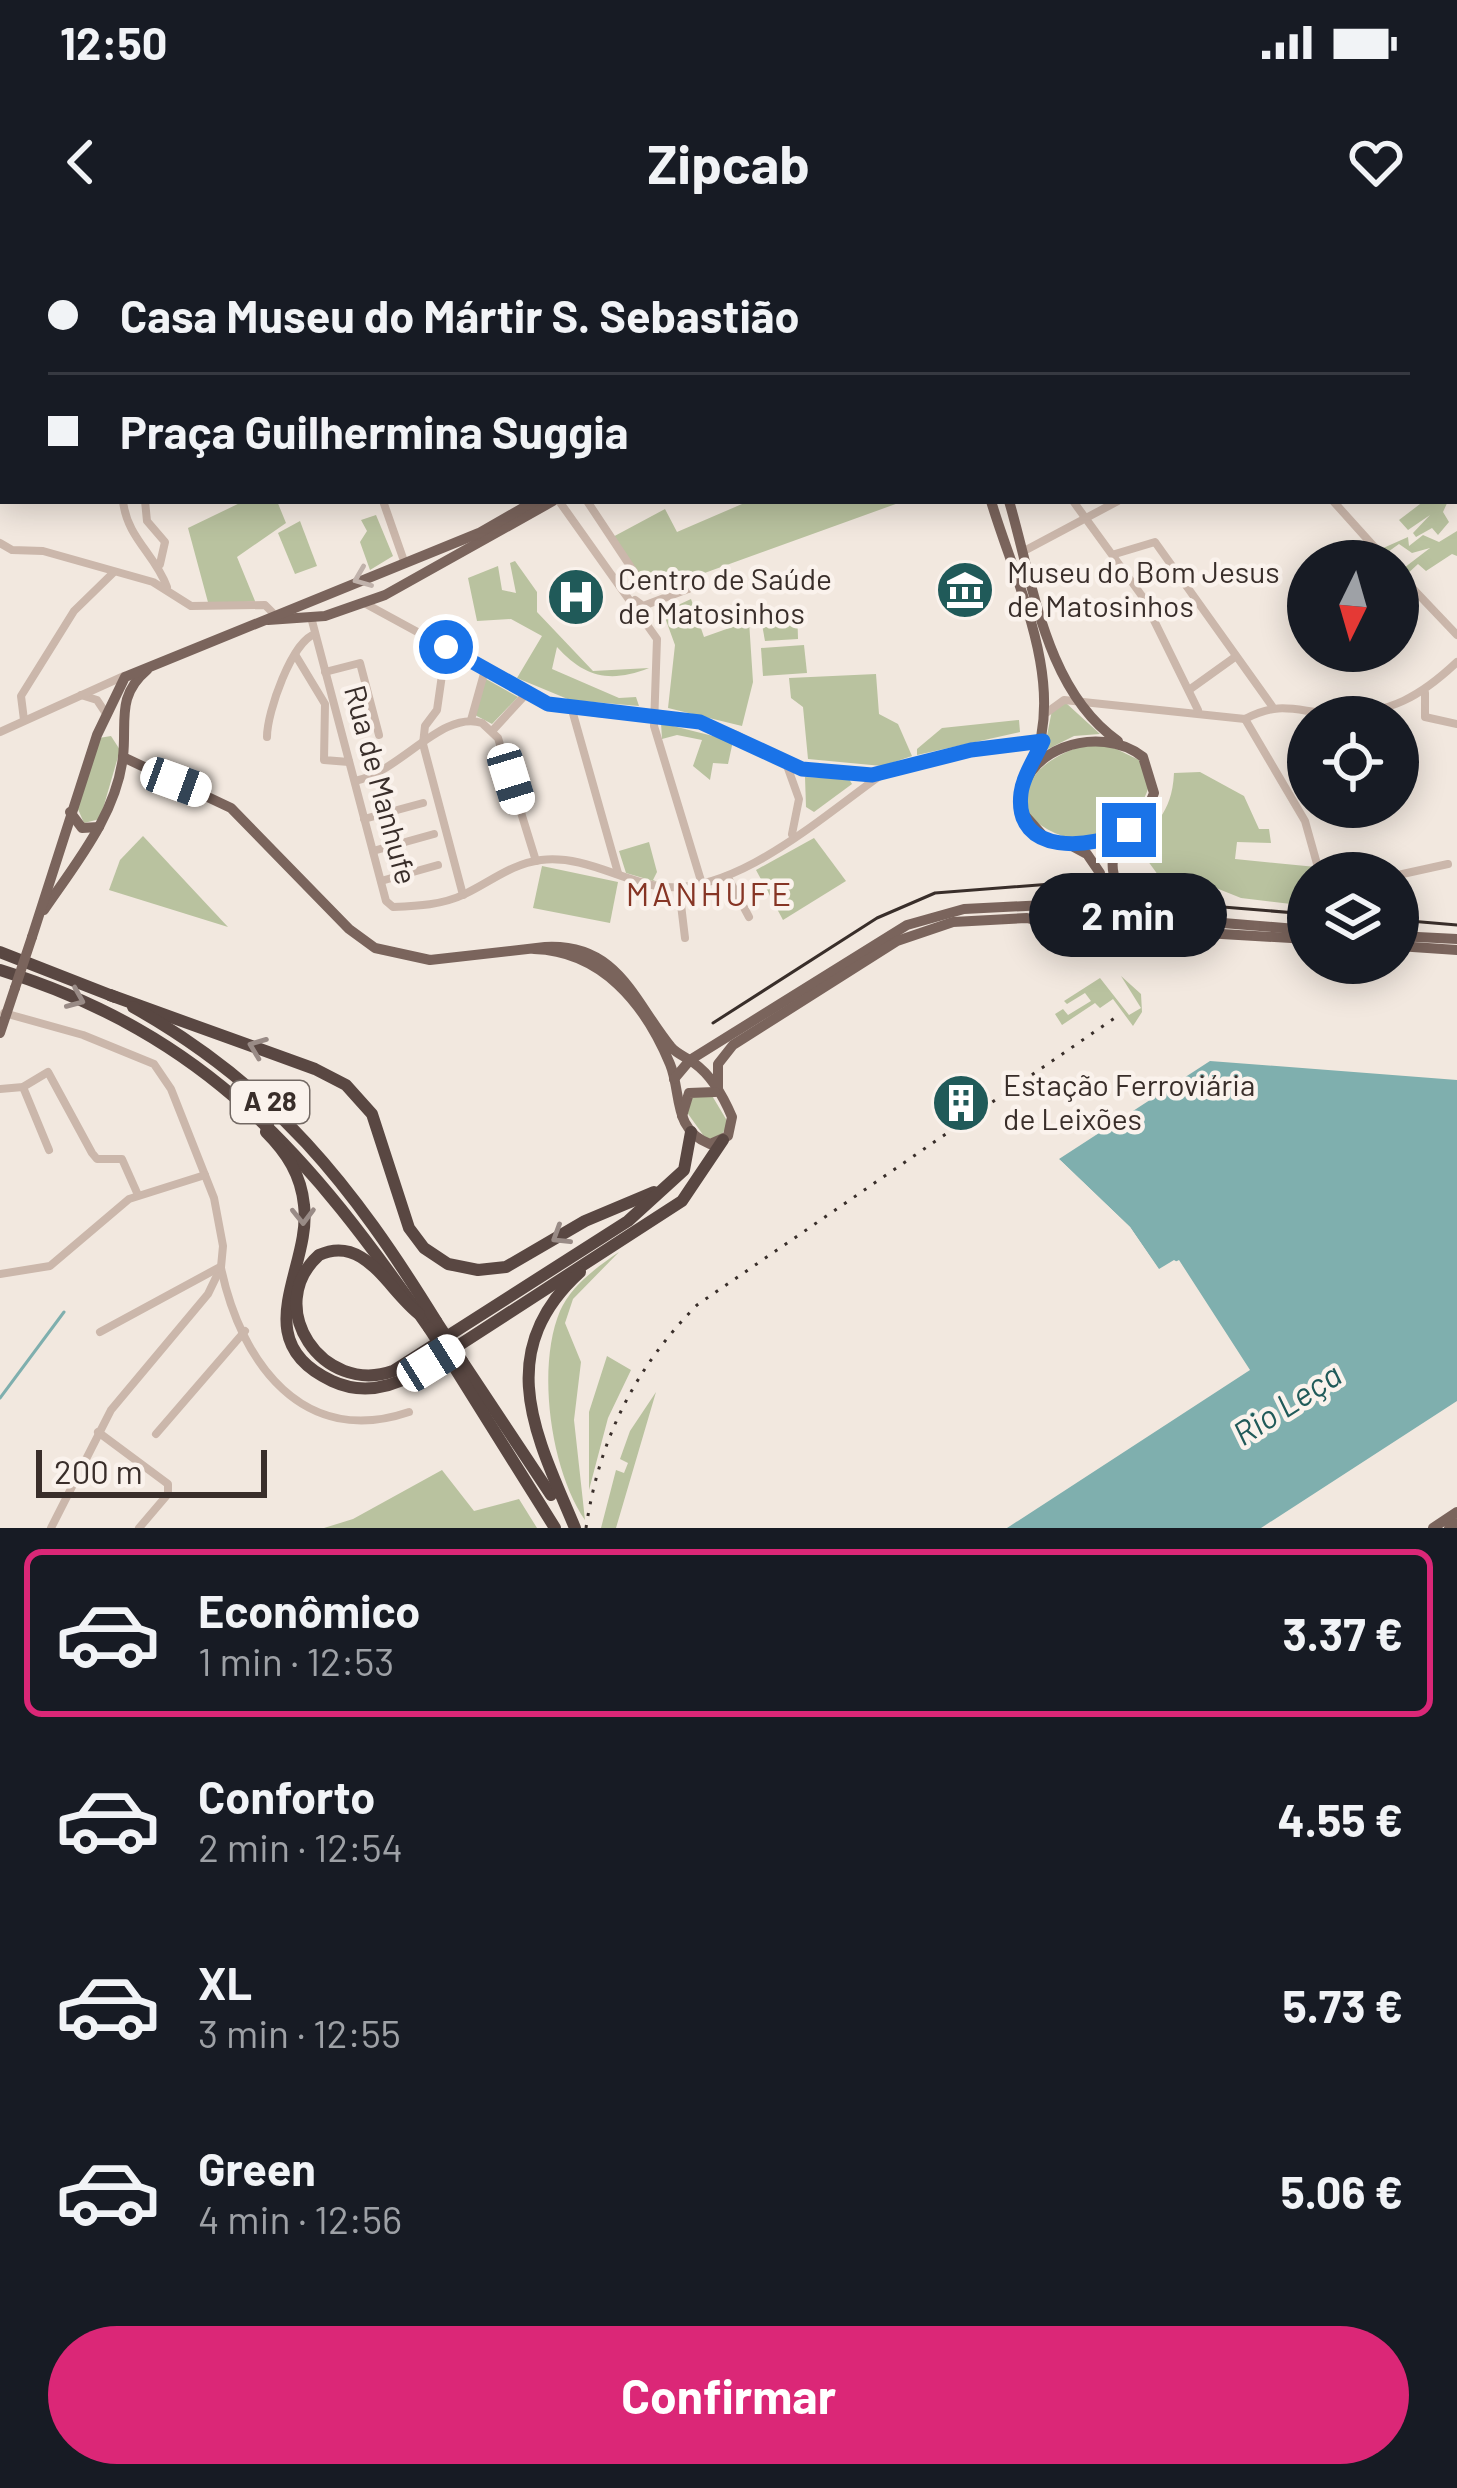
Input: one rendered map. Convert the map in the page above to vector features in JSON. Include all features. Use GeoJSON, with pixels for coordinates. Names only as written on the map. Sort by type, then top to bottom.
{"type":"FeatureCollection","features":[{"type":"Feature","properties":{"kind":"highway","name":"A 28"},"geometry":{"type":"LineString","coordinates":[[0,952],[110,995],[201,1048],[297,1128],[363,1205],[432,1324],[574,1528]]}},
{"type":"Feature","properties":{"kind":"highway","name":"A 28"},"geometry":{"type":"LineString","coordinates":[[0,970],[78,999],[150,1036],[268,1124],[352,1216],[419,1314],[432,1324]]}},
{"type":"Feature","properties":{"kind":"highway"},"geometry":{"type":"LineString","coordinates":[[110,995],[315,1069],[346,1085],[377,1122],[409,1228],[424,1248],[448,1264],[478,1270],[506,1267],[585,1221],[667,1189]]}},
{"type":"Feature","properties":{"kind":"highway"},"geometry":{"type":"LineString","coordinates":[[268,1124],[266,1132],[298,1177],[305,1209],[301,1251],[286,1292],[289,1332],[305,1361],[340,1384],[369,1389],[400,1382],[682,1201],[723,1141]]}},
{"type":"Feature","properties":{"kind":"highway"},"geometry":{"type":"LineString","coordinates":[[419,1314],[394,1294],[365,1257],[351,1250],[328,1251],[315,1258],[300,1287],[299,1323],[314,1354],[346,1373],[379,1376],[593,1244],[667,1189],[684,1170],[687,1126]]}},
{"type":"Feature","properties":{"kind":"highway"},"geometry":{"type":"LineString","coordinates":[[574,1528],[540,1454],[529,1377],[549,1311],[571,1280],[598,1256]]}},
{"type":"Feature","properties":{"kind":"highway","name":"A 28"},"geometry":{"type":"LineString","coordinates":[[458,1363],[555,1528]]}},
{"type":"Feature","properties":{"kind":"main road"},"geometry":{"type":"LineString","coordinates":[[2,1021],[105,712],[128,674],[479,532],[530,504]]}},
{"type":"Feature","properties":{"kind":"main road"},"geometry":{"type":"LineString","coordinates":[[259,621],[311,617],[385,595],[553,504]]}},
{"type":"Feature","properties":{"kind":"main road"},"geometry":{"type":"LineString","coordinates":[[992,504],[1042,676],[1046,716],[1043,741],[1021,794],[1026,821],[1046,839],[1088,854],[1099,870],[1103,884],[1088,924],[1097,938]]}},
{"type":"Feature","properties":{"kind":"main road"},"geometry":{"type":"LineString","coordinates":[[1010,504],[1073,700],[1091,722],[1143,758],[1154,783],[1150,802],[1117,843],[1113,863],[1144,922],[1133,940]]}},
{"type":"Feature","properties":{"kind":"main road"},"geometry":{"type":"LineString","coordinates":[[1008,556],[1024,551]]}},
{"type":"Feature","properties":{"kind":"main road"},"geometry":{"type":"LineString","coordinates":[[402,586],[404,561]]}},
{"type":"Feature","properties":{"kind":"main road"},"geometry":{"type":"LineString","coordinates":[[311,617],[311,603],[320,595]]}},
{"type":"Feature","properties":{"kind":"main road"},"geometry":{"type":"LineString","coordinates":[[38,919],[99,827],[123,757],[123,710],[133,683],[160,661]]}},
{"type":"Feature","properties":{"kind":"main road"},"geometry":{"type":"LineString","coordinates":[[113,694],[123,710]]}},
{"type":"Feature","properties":{"kind":"main road"},"geometry":{"type":"LineString","coordinates":[[97,735],[113,731],[122,737]]}},
{"type":"Feature","properties":{"kind":"main road"},"geometry":{"type":"LineString","coordinates":[[1031,769],[1073,744],[1120,743]]}},
{"type":"Feature","properties":{"kind":"main road"},"geometry":{"type":"LineString","coordinates":[[123,757],[231,808],[349,929],[375,948],[430,960],[534,949],[574,949],[617,969],[718,1093],[732,1121],[723,1141],[706,1143],[687,1126],[665,1056],[612,976],[582,957],[534,949]]}},
{"type":"Feature","properties":{"kind":"main road"},"geometry":{"type":"LineString","coordinates":[[117,782],[131,773],[147,772]]}},
{"type":"Feature","properties":{"kind":"main road"},"geometry":{"type":"LineString","coordinates":[[70,812],[82,828],[99,827]]}},
{"type":"Feature","properties":{"kind":"main road"},"geometry":{"type":"LineString","coordinates":[[1070,846],[1101,842],[1129,830]]}},
{"type":"Feature","properties":{"kind":"main road"},"geometry":{"type":"LineString","coordinates":[[674,1084],[685,1058],[703,1052],[907,925],[964,909],[1130,903],[1287,932]]}},
{"type":"Feature","properties":{"kind":"main road"},"geometry":{"type":"LineString","coordinates":[[718,1093],[716,1068],[728,1049],[915,933],[953,922],[1006,917],[1061,924],[1097,938],[1133,940],[1189,932],[1287,934]]}},
{"type":"Feature","properties":{"kind":"main road"},"geometry":{"type":"LineString","coordinates":[[1419,937],[1457,939]]}},
{"type":"Feature","properties":{"kind":"main road"},"geometry":{"type":"LineString","coordinates":[[1419,947],[1457,950]]}},
{"type":"Feature","properties":{"kind":"main road"},"geometry":{"type":"LineString","coordinates":[[687,1126],[683,1102],[689,1093],[703,1088],[718,1093]]}},
{"type":"Feature","properties":{"kind":"main road"},"geometry":{"type":"LineString","coordinates":[[1433,1528],[1457,1512]]}},
{"type":"Feature","properties":{"kind":"main road"},"geometry":{"type":"LineString","coordinates":[[1449,1528],[1457,1523]]}},
{"type":"Feature","properties":{"kind":"street"},"geometry":{"type":"LineString","coordinates":[[124,504],[134,538],[160,564],[172,592]]}},
{"type":"Feature","properties":{"kind":"street"},"geometry":{"type":"LineString","coordinates":[[145,504],[147,521],[165,542],[160,564]]}},
{"type":"Feature","properties":{"kind":"street"},"geometry":{"type":"LineString","coordinates":[[385,504],[404,561]]}},
{"type":"Feature","properties":{"kind":"street"},"geometry":{"type":"LineString","coordinates":[[561,504],[639,605],[688,589],[686,581],[646,590],[588,504]]}},
{"type":"Feature","properties":{"kind":"street"},"geometry":{"type":"LineString","coordinates":[[561,504],[657,639],[651,714],[702,884]]}},
{"type":"Feature","properties":{"kind":"street"},"geometry":{"type":"LineString","coordinates":[[1076,504],[1115,554],[1198,711]]}},
{"type":"Feature","properties":{"kind":"street"},"geometry":{"type":"LineString","coordinates":[[1024,551],[1112,504]]}},
{"type":"Feature","properties":{"kind":"street"},"geometry":{"type":"LineString","coordinates":[[1336,504],[1369,540]]}},
{"type":"Feature","properties":{"kind":"street"},"geometry":{"type":"LineString","coordinates":[[1115,554],[1155,542],[1271,706]]}},
{"type":"Feature","properties":{"kind":"street"},"geometry":{"type":"LineString","coordinates":[[1,544],[113,573],[172,592],[191,605],[265,605],[272,612]]}},
{"type":"Feature","properties":{"kind":"street"},"geometry":{"type":"LineString","coordinates":[[24,720],[21,696],[34,684],[71,616],[113,573]]}},
{"type":"Feature","properties":{"kind":"street"},"geometry":{"type":"LineString","coordinates":[[385,595],[388,614]]}},
{"type":"Feature","properties":{"kind":"street"},"geometry":{"type":"LineString","coordinates":[[1419,596],[1457,634]]}},
{"type":"Feature","properties":{"kind":"street"},"geometry":{"type":"LineString","coordinates":[[364,603],[526,693],[572,710],[651,714],[737,734],[785,762],[850,774],[884,773],[1032,735],[1056,702],[1244,718],[1271,706],[1338,714],[1409,701],[1457,662]]}},
{"type":"Feature","properties":{"kind":"street"},"geometry":{"type":"LineString","coordinates":[[1444,623],[1457,612]]}},
{"type":"Feature","properties":{"kind":"street","name":"Rua de Manhufe"},"geometry":{"type":"LineString","coordinates":[[311,617],[380,881],[393,907],[464,895],[506,870],[536,861],[568,860],[679,888],[702,884],[728,876],[784,842],[884,773]]}},
{"type":"Feature","properties":{"kind":"street"},"geometry":{"type":"LineString","coordinates":[[267,737],[276,690],[303,638],[315,634]]}},
{"type":"Feature","properties":{"kind":"street"},"geometry":{"type":"LineString","coordinates":[[446,647],[437,710],[425,726],[423,744],[464,895]]}},
{"type":"Feature","properties":{"kind":"street"},"geometry":{"type":"LineString","coordinates":[[296,656],[325,704],[324,760],[349,762]]}},
{"type":"Feature","properties":{"kind":"street"},"geometry":{"type":"LineString","coordinates":[[1190,690],[1235,657]]}},
{"type":"Feature","properties":{"kind":"street"},"geometry":{"type":"LineString","coordinates":[[325,672],[359,663],[379,735]]}},
{"type":"Feature","properties":{"kind":"street"},"geometry":{"type":"LineString","coordinates":[[471,720],[485,670]]}},
{"type":"Feature","properties":{"kind":"street"},"geometry":{"type":"LineString","coordinates":[[0,732],[128,674]]}},
{"type":"Feature","properties":{"kind":"street"},"geometry":{"type":"LineString","coordinates":[[92,688],[113,694]]}},
{"type":"Feature","properties":{"kind":"street"},"geometry":{"type":"LineString","coordinates":[[1425,692],[1423,706],[1429,719],[1457,724]]}},
{"type":"Feature","properties":{"kind":"street"},"geometry":{"type":"LineString","coordinates":[[493,730],[526,693]]}},
{"type":"Feature","properties":{"kind":"street"},"geometry":{"type":"LineString","coordinates":[[80,694],[98,700],[105,712]]}},
{"type":"Feature","properties":{"kind":"street"},"geometry":{"type":"LineString","coordinates":[[572,710],[619,874]]}},
{"type":"Feature","properties":{"kind":"street"},"geometry":{"type":"LineString","coordinates":[[1244,718],[1305,821],[1314,852]]}},
{"type":"Feature","properties":{"kind":"street"},"geometry":{"type":"LineString","coordinates":[[355,782],[386,771],[452,722],[471,720],[493,730],[536,861]]}},
{"type":"Feature","properties":{"kind":"street"},"geometry":{"type":"LineString","coordinates":[[1004,744],[1043,741]]}},
{"type":"Feature","properties":{"kind":"street"},"geometry":{"type":"LineString","coordinates":[[784,842],[800,810],[785,762]]}},
{"type":"Feature","properties":{"kind":"street"},"geometry":{"type":"LineString","coordinates":[[850,774],[858,783],[856,793]]}},
{"type":"Feature","properties":{"kind":"street"},"geometry":{"type":"LineString","coordinates":[[364,819],[422,802]]}},
{"type":"Feature","properties":{"kind":"street"},"geometry":{"type":"LineString","coordinates":[[800,810],[821,818]]}},
{"type":"Feature","properties":{"kind":"street"},"geometry":{"type":"LineString","coordinates":[[373,851],[434,834]]}},
{"type":"Feature","properties":{"kind":"street"},"geometry":{"type":"LineString","coordinates":[[1419,870],[1448,864]]}},
{"type":"Feature","properties":{"kind":"street"},"geometry":{"type":"LineString","coordinates":[[380,881],[438,865]]}},
{"type":"Feature","properties":{"kind":"street"},"geometry":{"type":"LineString","coordinates":[[728,876],[749,917]]}},
{"type":"Feature","properties":{"kind":"street"},"geometry":{"type":"LineString","coordinates":[[679,888],[685,938]]}},
{"type":"Feature","properties":{"kind":"street"},"geometry":{"type":"LineString","coordinates":[[15,988],[19,1011],[39,1024],[154,1064],[171,1089],[219,1216],[221,1267],[257,1363],[298,1403],[332,1419],[365,1422],[410,1412]]}},
{"type":"Feature","properties":{"kind":"street"},"geometry":{"type":"LineString","coordinates":[[2,1021],[39,1024]]}},
{"type":"Feature","properties":{"kind":"street"},"geometry":{"type":"LineString","coordinates":[[2,1021],[39,1024]]}},
{"type":"Feature","properties":{"kind":"street"},"geometry":{"type":"LineString","coordinates":[[0,1089],[22,1087],[48,1072],[92,1154],[97,1159],[122,1160],[138,1195]]}},
{"type":"Feature","properties":{"kind":"street"},"geometry":{"type":"LineString","coordinates":[[22,1087],[49,1150]]}},
{"type":"Feature","properties":{"kind":"street"},"geometry":{"type":"LineString","coordinates":[[0,1274],[27,1273],[59,1261],[138,1195],[205,1175]]}},
{"type":"Feature","properties":{"kind":"street"},"geometry":{"type":"LineString","coordinates":[[51,1528],[98,1432],[208,1294],[221,1267]]}},
{"type":"Feature","properties":{"kind":"street"},"geometry":{"type":"LineString","coordinates":[[100,1332],[221,1267]]}},
{"type":"Feature","properties":{"kind":"street"},"geometry":{"type":"LineString","coordinates":[[208,1294],[230,1298]]}},
{"type":"Feature","properties":{"kind":"street"},"geometry":{"type":"LineString","coordinates":[[156,1434],[244,1330]]}},
{"type":"Feature","properties":{"kind":"street"},"geometry":{"type":"LineString","coordinates":[[98,1432],[167,1484],[167,1494],[139,1528]]}},
{"type":"Feature","properties":{"kind":"green space"},"geometry":{"type":"Polygon","coordinates":[[[238,504],[278,504],[286,523],[237,557],[255,601],[209,606],[188,528],[238,504]]]}},
{"type":"Feature","properties":{"kind":"green space"},"geometry":{"type":"Polygon","coordinates":[[[742,504],[896,504],[652,592],[609,539],[665,509],[677,532],[742,504]]]}},
{"type":"Feature","properties":{"kind":"green space"},"geometry":{"type":"Polygon","coordinates":[[[1420,504],[1447,504],[1443,512],[1449,522],[1438,535],[1432,528],[1416,537],[1413,533],[1430,515],[1408,530],[1399,520],[1420,504]]]}},
{"type":"Feature","properties":{"kind":"green space"},"geometry":{"type":"Polygon","coordinates":[[[376,515],[393,556],[370,570],[360,542],[367,531],[361,520],[376,515]]]}},
{"type":"Feature","properties":{"kind":"green space"},"geometry":{"type":"Polygon","coordinates":[[[300,521],[317,566],[295,574],[278,533],[300,521]]]}},
{"type":"Feature","properties":{"kind":"green space"},"geometry":{"type":"Polygon","coordinates":[[[1457,531],[1457,556],[1452,554],[1426,571],[1419,565],[1419,556],[1430,548],[1419,551],[1417,540],[1423,535],[1439,542],[1457,531]]]}},
{"type":"Feature","properties":{"kind":"green space"},"geometry":{"type":"Polygon","coordinates":[[[515,561],[537,592],[537,612],[593,671],[649,668],[599,675],[578,665],[557,647],[552,669],[619,698],[636,697],[639,706],[570,700],[517,678],[542,636],[511,619],[477,621],[468,578],[498,566],[502,590],[516,593],[510,563],[515,561]]]}},
{"type":"Feature","properties":{"kind":"green space"},"geometry":{"type":"Polygon","coordinates":[[[691,599],[704,637],[749,621],[753,682],[742,726],[668,708],[675,645],[663,612],[691,599]]]}},
{"type":"Feature","properties":{"kind":"green space"},"geometry":{"type":"Polygon","coordinates":[[[797,606],[798,639],[765,641],[761,619],[797,606]]]}},
{"type":"Feature","properties":{"kind":"green space"},"geometry":{"type":"Polygon","coordinates":[[[804,645],[807,673],[763,676],[761,648],[804,645]]]}},
{"type":"Feature","properties":{"kind":"green space"},"geometry":{"type":"Polygon","coordinates":[[[876,674],[879,714],[898,724],[912,756],[882,766],[808,759],[803,707],[791,698],[789,678],[876,674]]]}},
{"type":"Feature","properties":{"kind":"green space"},"geometry":{"type":"Polygon","coordinates":[[[486,679],[518,697],[492,724],[475,715],[486,679]]]}},
{"type":"Feature","properties":{"kind":"green space"},"geometry":{"type":"Polygon","coordinates":[[[1066,703],[1100,734],[1074,736],[1044,751],[1052,710],[1066,703]]]}},
{"type":"Feature","properties":{"kind":"green space"},"geometry":{"type":"Polygon","coordinates":[[[1019,720],[1020,732],[917,755],[917,749],[942,728],[1019,720]]]}},
{"type":"Feature","properties":{"kind":"green space"},"geometry":{"type":"Polygon","coordinates":[[[661,723],[733,741],[728,764],[713,763],[710,780],[693,766],[702,740],[677,735],[662,739],[661,723]]]}},
{"type":"Feature","properties":{"kind":"green space"},"geometry":{"type":"Polygon","coordinates":[[[111,736],[120,750],[100,819],[84,823],[77,807],[99,738],[111,736]]]}},
{"type":"Feature","properties":{"kind":"green space"},"geometry":{"type":"Polygon","coordinates":[[[1085,745],[1110,746],[1139,760],[1149,786],[1128,821],[1097,838],[1079,839],[1044,827],[1028,814],[1027,800],[1028,788],[1041,769],[1085,745]]]}},
{"type":"Feature","properties":{"kind":"green space"},"geometry":{"type":"Polygon","coordinates":[[[1200,772],[1244,796],[1259,829],[1269,829],[1271,843],[1237,842],[1235,859],[1287,864],[1287,903],[1241,898],[1191,878],[1161,879],[1142,853],[1169,799],[1174,773],[1200,772]]]}},
{"type":"Feature","properties":{"kind":"green space"},"geometry":{"type":"Polygon","coordinates":[[[805,777],[849,779],[852,784],[814,812],[806,807],[805,777]]]}},
{"type":"Feature","properties":{"kind":"green space"},"geometry":{"type":"Polygon","coordinates":[[[143,836],[228,927],[109,890],[120,860],[143,836]]]}},
{"type":"Feature","properties":{"kind":"green space"},"geometry":{"type":"Polygon","coordinates":[[[814,838],[846,881],[783,920],[756,870],[814,838]]]}},
{"type":"Feature","properties":{"kind":"green space"},"geometry":{"type":"Polygon","coordinates":[[[649,842],[657,872],[653,880],[660,883],[626,873],[619,851],[649,842]]]}},
{"type":"Feature","properties":{"kind":"green space"},"geometry":{"type":"Polygon","coordinates":[[[542,866],[618,882],[610,923],[533,908],[542,866]]]}},
{"type":"Feature","properties":{"kind":"green space"},"geometry":{"type":"Polygon","coordinates":[[[1108,905],[1137,915],[1134,930],[1118,936],[1097,930],[1094,911],[1108,905]]]}},
{"type":"Feature","properties":{"kind":"green space"},"geometry":{"type":"Polygon","coordinates":[[[1121,976],[1141,994],[1142,1012],[1133,1026],[1113,999],[1100,1008],[1095,1003],[1062,1025],[1055,1014],[1063,1009],[1068,1015],[1091,1001],[1085,993],[1067,1004],[1064,1001],[1100,978],[1129,1015],[1141,1008],[1121,976]]]}},
{"type":"Feature","properties":{"kind":"green space"},"geometry":{"type":"Polygon","coordinates":[[[711,1094],[729,1124],[719,1138],[706,1139],[686,1111],[692,1096],[711,1094]]]}},
{"type":"Feature","properties":{"kind":"green space"},"geometry":{"type":"Polygon","coordinates":[[[619,1252],[573,1299],[565,1323],[581,1362],[574,1420],[585,1520],[563,1475],[556,1447],[549,1361],[565,1302],[585,1278],[619,1252]]]}},
{"type":"Feature","properties":{"kind":"green space"},"geometry":{"type":"Polygon","coordinates":[[[607,1356],[631,1370],[608,1418],[589,1490],[589,1412],[607,1356]]]}},
{"type":"Feature","properties":{"kind":"green space"},"geometry":{"type":"Polygon","coordinates":[[[656,1392],[616,1528],[601,1528],[616,1470],[624,1473],[628,1463],[620,1459],[630,1431],[656,1392]]]}},
{"type":"Feature","properties":{"kind":"green space"},"geometry":{"type":"Polygon","coordinates":[[[442,1470],[474,1511],[519,1499],[537,1528],[324,1528],[353,1519],[442,1470]]]}},
{"type":"Feature","properties":{"kind":"water","name":"Rio Leça"},"geometry":{"type":"Polygon","coordinates":[[[1210,1061],[1457,1080],[1457,1401],[1261,1528],[1007,1528],[1250,1370],[1179,1260],[1159,1270],[1130,1227],[1059,1159],[1210,1061]]]}},
{"type":"Feature","properties":{"kind":"pier"},"geometry":{"type":"Polygon","coordinates":[[[1059,1159],[1130,1227],[1159,1269],[1174,1260],[1182,1265],[1155,1274],[1125,1231],[1085,1194],[1059,1159]]]}},
{"type":"Feature","properties":{"kind":"waterway"},"geometry":{"type":"LineString","coordinates":[[0,1398],[64,1312]]}},
{"type":"Feature","properties":{"kind":"tram line"},"geometry":{"type":"LineString","coordinates":[[713,1023],[877,918],[935,893],[1103,880],[1223,907],[1287,912]]}},
{"type":"Feature","properties":{"kind":"tram line"},"geometry":{"type":"LineString","coordinates":[[1419,922],[1457,925]]}},
{"type":"Feature","properties":{"kind":"railway"},"geometry":{"type":"LineString","coordinates":[[586,1528],[600,1465],[623,1408],[655,1354],[697,1305],[1119,1015]]}},
{"type":"Feature","properties":{"kind":"place","name":"Museu do Bom Jesus de Matosinhos"},"geometry":{"type":"Point","coordinates":[965,590]}},
{"type":"Feature","properties":{"kind":"place","name":"Centro de Saúde de Matosinhos"},"geometry":{"type":"Point","coordinates":[576,597]}},
{"type":"Feature","properties":{"kind":"place","name":"Estação Ferroviária de Leixões"},"geometry":{"type":"Point","coordinates":[961,1103]}},
{"type":"Feature","properties":{"kind":"district","name":"MANHUFE"},"geometry":{"type":"Point","coordinates":[710,894]}},
{"type":"Feature","properties":{"kind":"route"},"geometry":{"type":"LineString","coordinates":[[446,647],[548,704],[700,722],[737,734],[802,769],[872,775],[971,750],[1043,741],[1021,794],[1022,812],[1031,828],[1054,843],[1070,846],[1101,842],[1129,830]]}}]}
